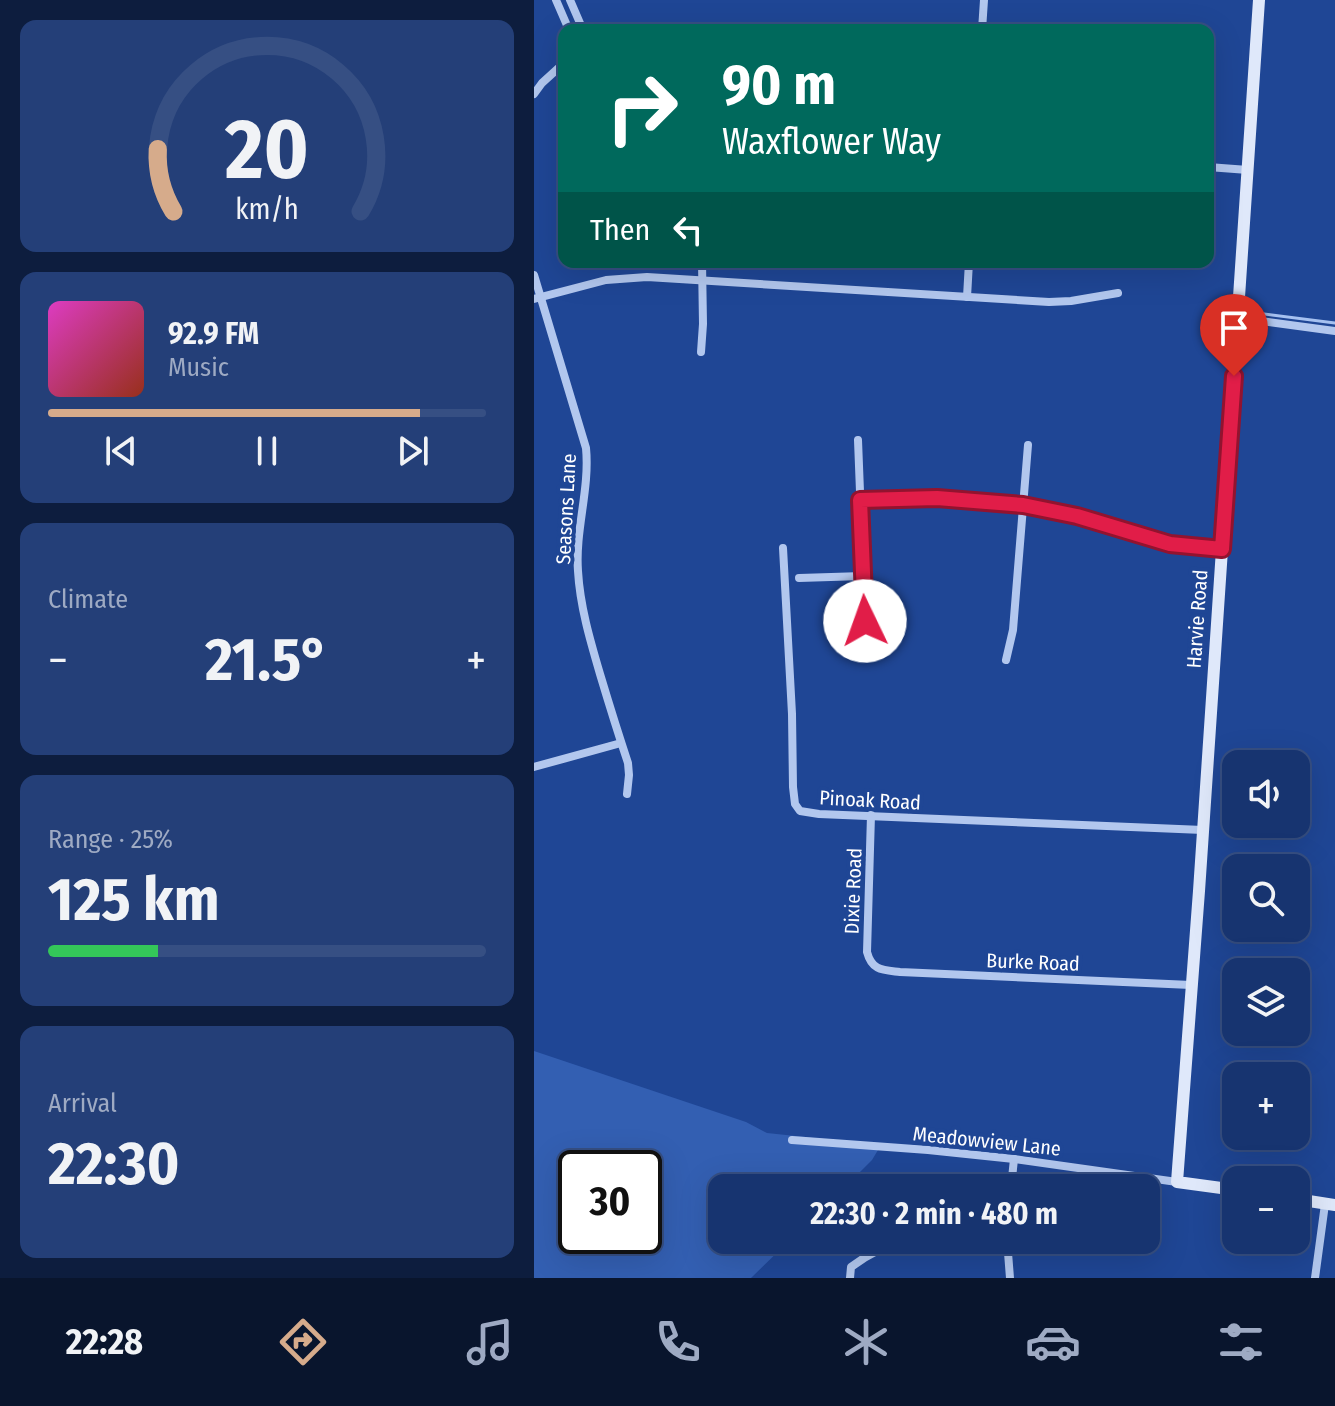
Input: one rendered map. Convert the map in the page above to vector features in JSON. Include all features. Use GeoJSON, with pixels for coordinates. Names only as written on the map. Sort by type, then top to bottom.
{"type":"FeatureCollection","features":[{"type":"Feature","properties":{"kind":"street"},"geometry":{"type":"LineString","coordinates":[[556,0],[566,24]]}},
{"type":"Feature","properties":{"kind":"street"},"geometry":{"type":"LineString","coordinates":[[570,0],[580,24]]}},
{"type":"Feature","properties":{"kind":"street"},"geometry":{"type":"LineString","coordinates":[[982,24],[984,0]]}},
{"type":"Feature","properties":{"kind":"street","name":"Harvie Road"},"geometry":{"type":"LineString","coordinates":[[1177,1182],[1259,0]]}},
{"type":"Feature","properties":{"kind":"street"},"geometry":{"type":"LineString","coordinates":[[534,94],[558,68]]}},
{"type":"Feature","properties":{"kind":"street"},"geometry":{"type":"LineString","coordinates":[[1214,167],[1248,170]]}},
{"type":"Feature","properties":{"kind":"street"},"geometry":{"type":"LineString","coordinates":[[701,352],[702,268]]}},
{"type":"Feature","properties":{"kind":"street"},"geometry":{"type":"LineString","coordinates":[[967,297],[969,268]]}},
{"type":"Feature","properties":{"kind":"street","name":"Seasons Lane"},"geometry":{"type":"LineString","coordinates":[[534,275],[537,298],[586,448],[587,474],[577,570],[584,617],[629,769],[627,794]]}},
{"type":"Feature","properties":{"kind":"street"},"geometry":{"type":"LineString","coordinates":[[537,298],[628,277],[703,279],[1049,302],[1118,293]]}},
{"type":"Feature","properties":{"kind":"street"},"geometry":{"type":"LineString","coordinates":[[1238,318],[1335,331]]}},
{"type":"Feature","properties":{"kind":"street"},"geometry":{"type":"LineString","coordinates":[[858,440],[865,621],[879,649]]}},
{"type":"Feature","properties":{"kind":"street"},"geometry":{"type":"LineString","coordinates":[[1006,660],[1013,630],[1028,445]]}},
{"type":"Feature","properties":{"kind":"street"},"geometry":{"type":"LineString","coordinates":[[860,500],[937,498],[1023,505],[1067,513],[1170,544],[1222,549]]}},
{"type":"Feature","properties":{"kind":"street","name":"Pinoak Road"},"geometry":{"type":"LineString","coordinates":[[783,548],[793,787],[797,808],[805,813],[1203,830]]}},
{"type":"Feature","properties":{"kind":"street"},"geometry":{"type":"LineString","coordinates":[[799,578],[863,576]]}},
{"type":"Feature","properties":{"kind":"street"},"geometry":{"type":"LineString","coordinates":[[534,767],[621,743]]}},
{"type":"Feature","properties":{"kind":"street","name":"Dixie Road"},"geometry":{"type":"LineString","coordinates":[[871,815],[867,952],[874,966]]}},
{"type":"Feature","properties":{"kind":"street","name":"Burke Road"},"geometry":{"type":"LineString","coordinates":[[874,966],[900,972],[1191,985]]}},
{"type":"Feature","properties":{"kind":"street","name":"Meadowview Lane"},"geometry":{"type":"LineString","coordinates":[[792,1140],[1014,1159],[1177,1182]]}},
{"type":"Feature","properties":{"kind":"street"},"geometry":{"type":"LineString","coordinates":[[1012,1174],[1014,1159]]}},
{"type":"Feature","properties":{"kind":"street"},"geometry":{"type":"LineString","coordinates":[[1177,1182],[1222,1188]]}},
{"type":"Feature","properties":{"kind":"street"},"geometry":{"type":"LineString","coordinates":[[1310,1201],[1330,1204],[1315,1278]]}},
{"type":"Feature","properties":{"kind":"street"},"geometry":{"type":"LineString","coordinates":[[850,1278],[851,1267],[871,1254]]}},
{"type":"Feature","properties":{"kind":"street"},"geometry":{"type":"LineString","coordinates":[[1008,1254],[1010,1278]]}},
{"type":"Feature","properties":{"kind":"shaded area"},"geometry":{"type":"Polygon","coordinates":[[[534,1051],[746,1122],[767,1133],[881,1145],[858,1174],[708,1174],[708,1254],[776,1254],[751,1278],[534,1278],[534,1051]]]}},
{"type":"Feature","properties":{"kind":"waterway"},"geometry":{"type":"LineString","coordinates":[[1245,300],[1246,308]]}},
{"type":"Feature","properties":{"kind":"waterway"},"geometry":{"type":"LineString","coordinates":[[1249,312],[1335,323]]}},
{"type":"Feature","properties":{"kind":"route"},"geometry":{"type":"LineString","coordinates":[[865,621],[860,500],[919,497],[1023,505],[1057,510],[1170,544],[1222,549],[1234,376]]}}]}
